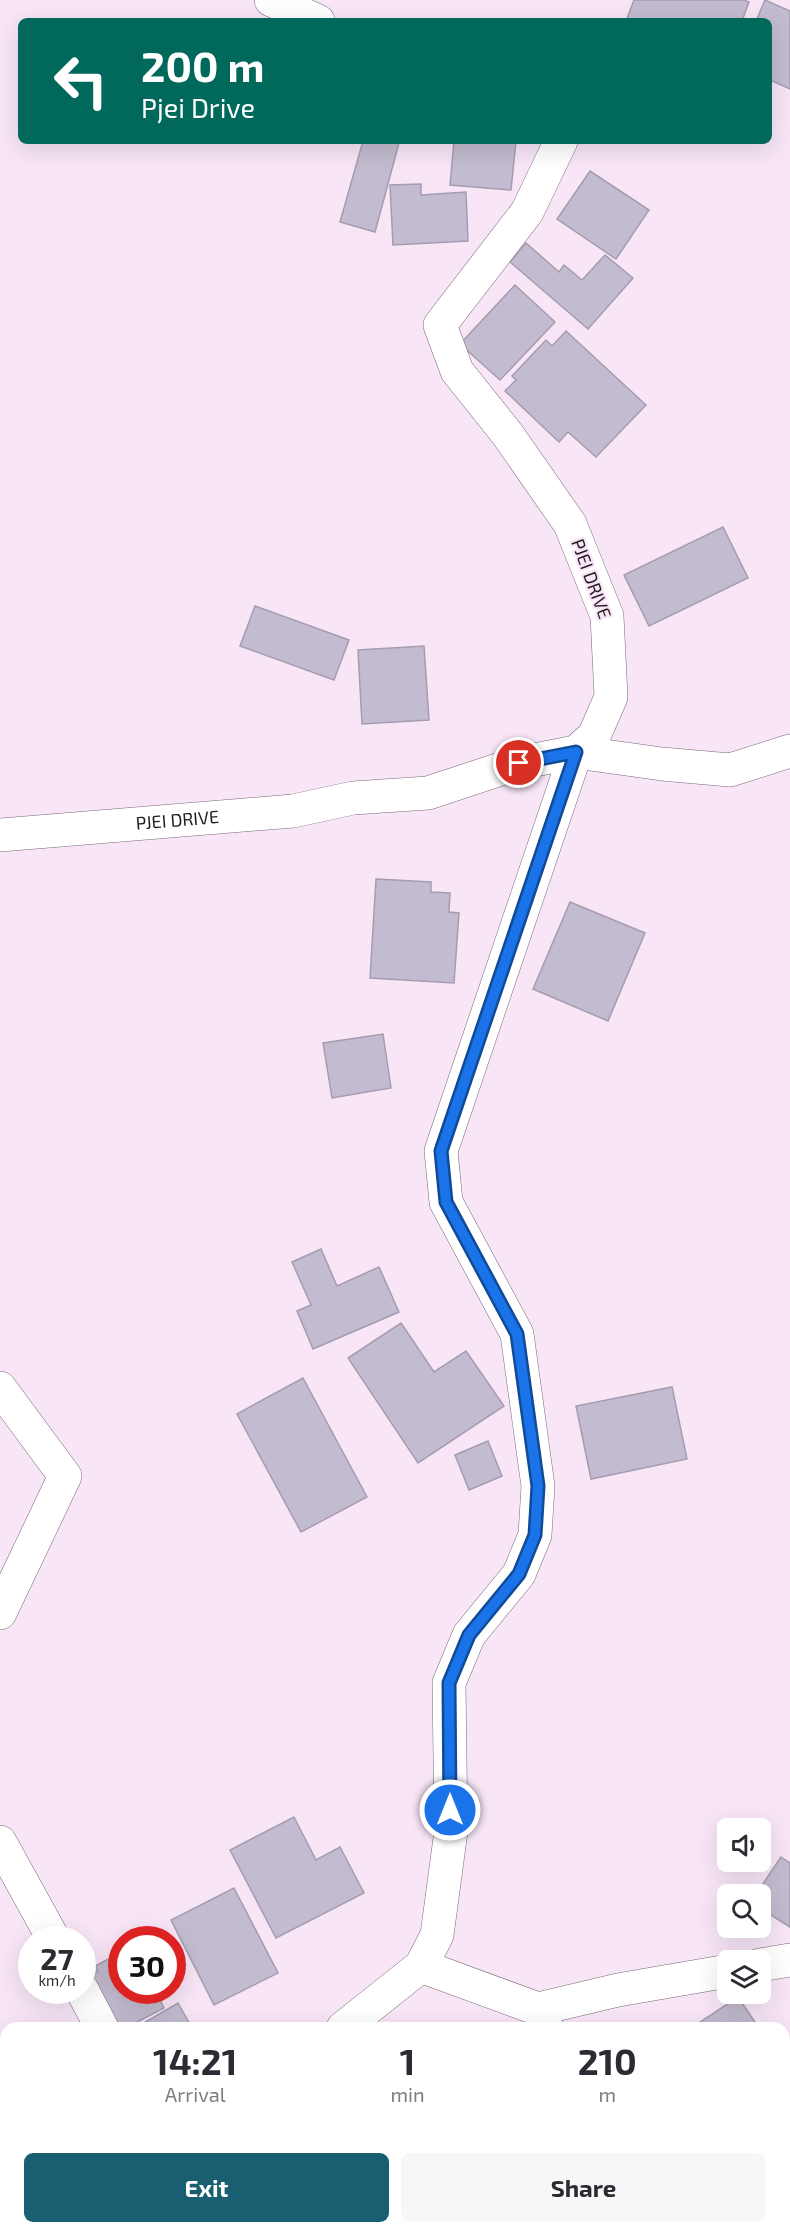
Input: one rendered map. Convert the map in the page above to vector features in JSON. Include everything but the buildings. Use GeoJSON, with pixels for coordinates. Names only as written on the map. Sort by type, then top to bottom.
{"type":"FeatureCollection","features":[{"type":"Feature","properties":{"kind":"street"},"geometry":{"type":"LineString","coordinates":[[271,0],[311,18]]}},
{"type":"Feature","properties":{"kind":"street","name":"PJEI DRIVE"},"geometry":{"type":"LineString","coordinates":[[0,835],[293,811],[353,798],[428,793],[519,763],[576,752],[594,736],[610,697],[607,616],[570,524],[508,435],[457,370],[440,325],[527,212],[560,144]]}},
{"type":"Feature","properties":{"kind":"street"},"geometry":{"type":"LineString","coordinates":[[351,2022],[421,1966],[436,1935],[451,1831],[449,1683],[469,1635],[519,1574],[535,1535],[538,1486],[517,1334],[446,1202],[441,1151],[576,752],[662,764],[730,770],[790,751]]}},
{"type":"Feature","properties":{"kind":"street"},"geometry":{"type":"LineString","coordinates":[[0,1388],[65,1476],[0,1612]]}},
{"type":"Feature","properties":{"kind":"street"},"geometry":{"type":"LineString","coordinates":[[0,1842],[46,1926]]}},
{"type":"Feature","properties":{"kind":"street"},"geometry":{"type":"LineString","coordinates":[[771,1963],[790,1960]]}},
{"type":"Feature","properties":{"kind":"street"},"geometry":{"type":"LineString","coordinates":[[421,1966],[542,2018],[618,1990],[717,1973]]}},
{"type":"Feature","properties":{"kind":"street"},"geometry":{"type":"LineString","coordinates":[[89,2004],[99,2022]]}},
{"type":"Feature","properties":{"kind":"route"},"geometry":{"type":"LineString","coordinates":[[450,1810],[449,1683],[469,1635],[519,1574],[535,1535],[538,1486],[517,1334],[446,1202],[441,1151],[576,752],[519,763]]}}]}
